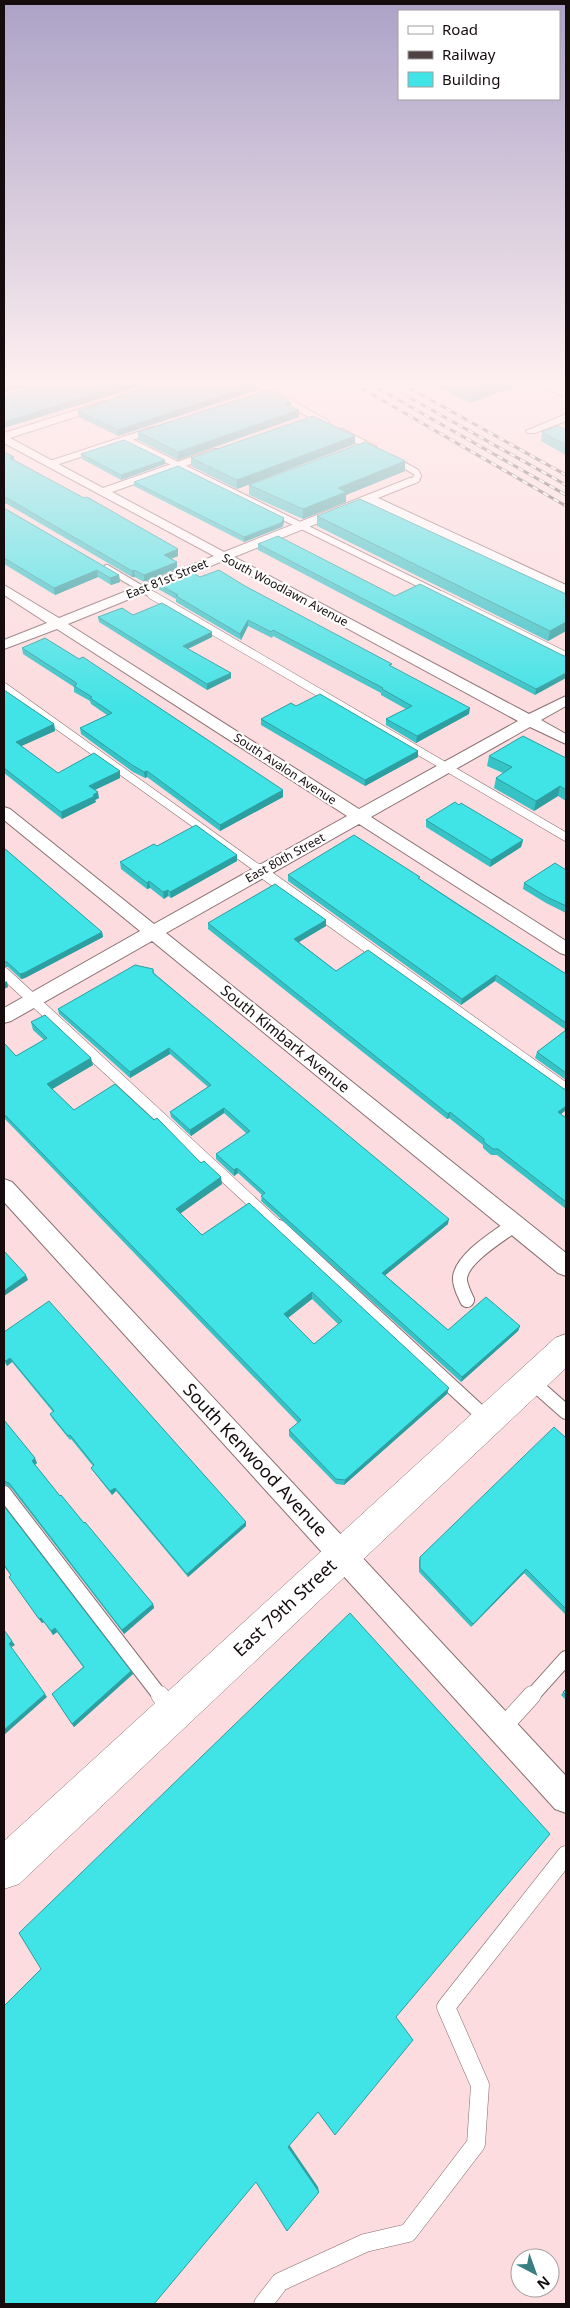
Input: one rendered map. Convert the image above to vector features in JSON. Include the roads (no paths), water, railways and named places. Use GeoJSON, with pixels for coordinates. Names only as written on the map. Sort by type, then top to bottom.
{"type":"FeatureCollection","features":[{"type":"Feature","properties":{"kind":"main road","name":"East 79th Street"},"geometry":{"type":"LineString","coordinates":[[4,1869],[566,1348]]}},
{"type":"Feature","properties":{"kind":"street","name":"South Woodlawn Avenue"},"geometry":{"type":"LineString","coordinates":[[103,493],[566,740]]}},
{"type":"Feature","properties":{"kind":"street","name":"East 81st Street"},"geometry":{"type":"LineString","coordinates":[[4,645],[382,493]]}},
{"type":"Feature","properties":{"kind":"street"},"geometry":{"type":"LineString","coordinates":[[368,498],[566,590]]}},
{"type":"Feature","properties":{"kind":"street","name":"South Avalon Avenue"},"geometry":{"type":"LineString","coordinates":[[4,589],[566,949]]}},
{"type":"Feature","properties":{"kind":"street","name":"East 80th Street"},"geometry":{"type":"LineString","coordinates":[[4,1016],[566,700]]}},
{"type":"Feature","properties":{"kind":"street","name":"South Kimbark Avenue"},"geometry":{"type":"LineString","coordinates":[[4,812],[566,1266]]}},
{"type":"Feature","properties":{"kind":"street","name":"South Kenwood Avenue"},"geometry":{"type":"LineString","coordinates":[[4,1188],[566,1798]]}},
{"type":"Feature","properties":{"kind":"lane"},"geometry":{"type":"LineString","coordinates":[[237,494],[241,493]]}},
{"type":"Feature","properties":{"kind":"lane"},"geometry":{"type":"LineString","coordinates":[[237,494],[566,656]]}},
{"type":"Feature","properties":{"kind":"lane"},"geometry":{"type":"LineString","coordinates":[[103,566],[566,837]]}},
{"type":"Feature","properties":{"kind":"lane"},"geometry":{"type":"LineString","coordinates":[[4,687],[566,1089]]}},
{"type":"Feature","properties":{"kind":"lane"},"geometry":{"type":"LineString","coordinates":[[4,973],[488,1420]]}},
{"type":"Feature","properties":{"kind":"lane"},"geometry":{"type":"LineString","coordinates":[[467,1300],[460,1276],[467,1264],[480,1250],[515,1224]]}},
{"type":"Feature","properties":{"kind":"lane"},"geometry":{"type":"LineString","coordinates":[[531,1380],[566,1412]]}},
{"type":"Feature","properties":{"kind":"lane"},"geometry":{"type":"LineString","coordinates":[[4,1493],[173,1712]]}},
{"type":"Feature","properties":{"kind":"lane"},"geometry":{"type":"LineString","coordinates":[[502,1728],[566,1658]]}},
{"type":"Feature","properties":{"kind":"lane"},"geometry":{"type":"LineString","coordinates":[[263,2304],[280,2282],[365,2243],[408,2233],[476,2144],[480,2085],[446,2007],[566,1855]]}},
{"type":"Feature","properties":{"kind":"railway"},"geometry":{"type":"LineString","coordinates":[[543,493],[566,506]]}},
{"type":"Feature","properties":{"kind":"railway"},"geometry":{"type":"LineString","coordinates":[[562,493],[566,495]]}}]}
